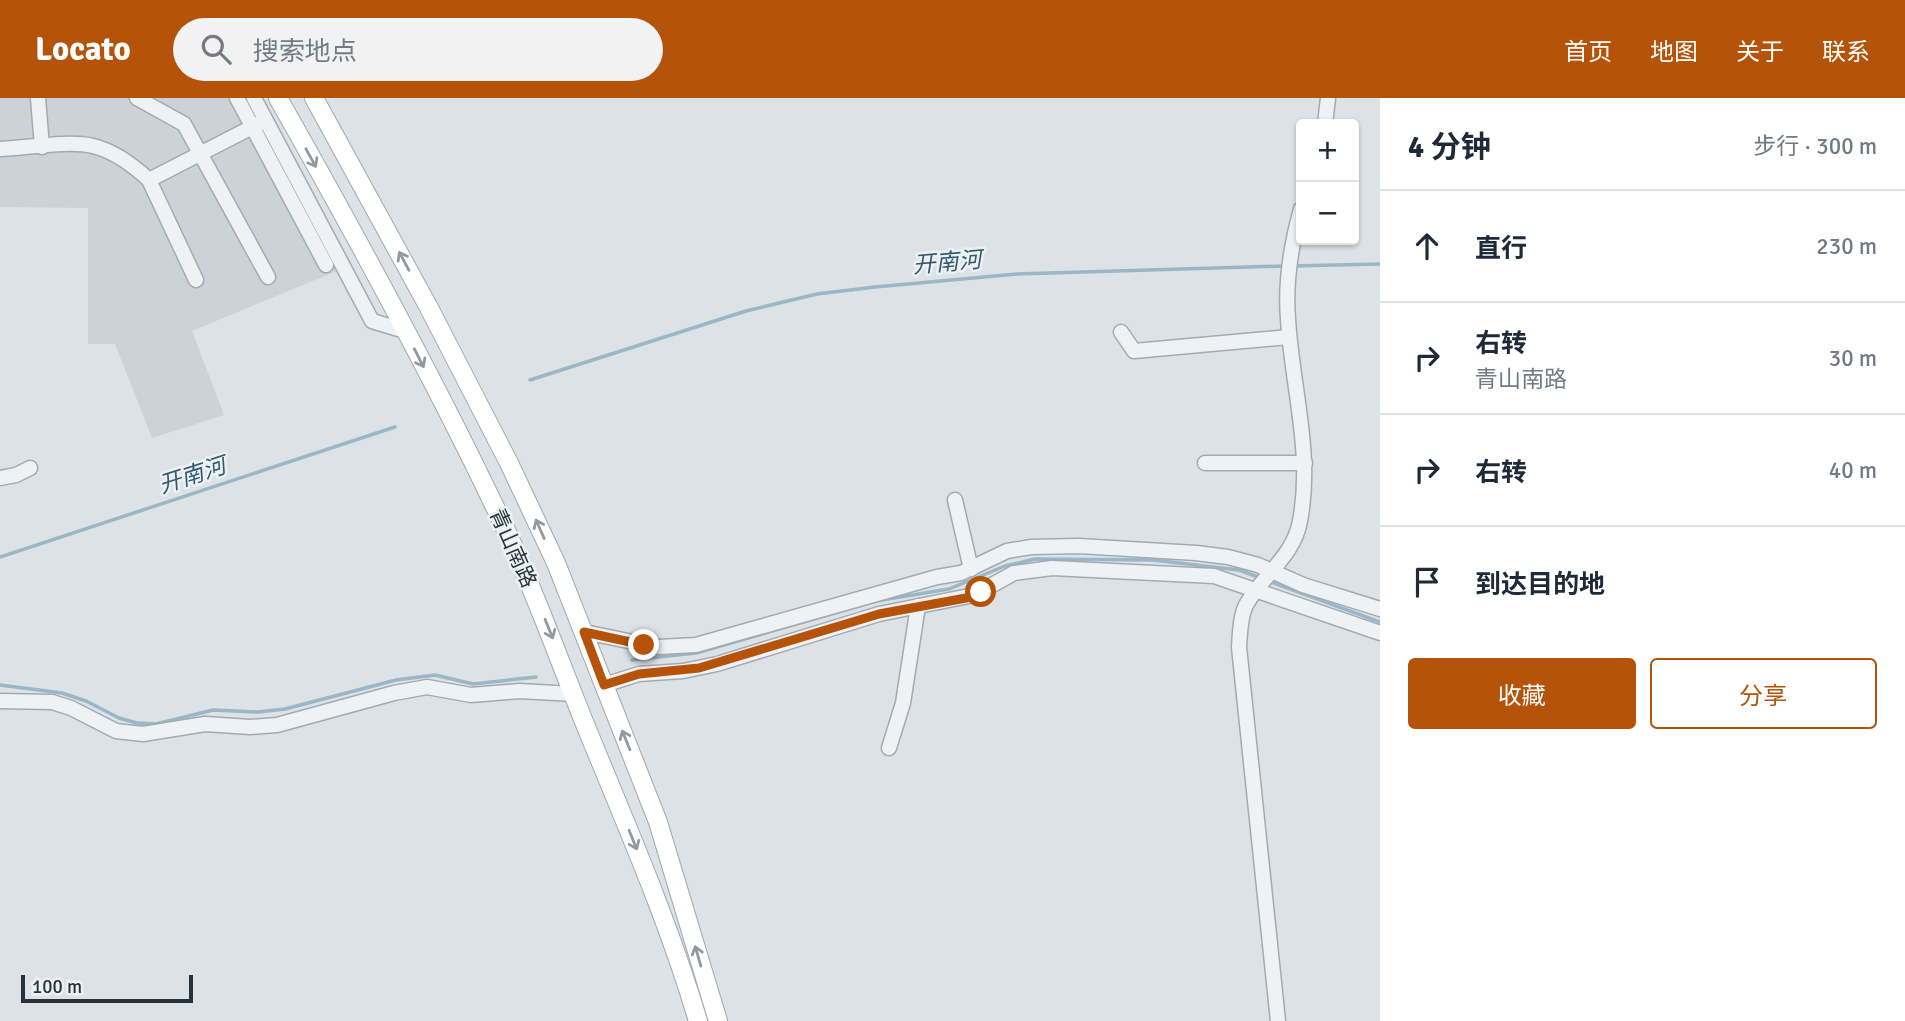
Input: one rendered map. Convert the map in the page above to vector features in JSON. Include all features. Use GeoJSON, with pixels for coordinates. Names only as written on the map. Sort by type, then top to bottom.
{"type":"FeatureCollection","features":[{"type":"Feature","properties":{"kind":"main road","name":"青山南路"},"geometry":{"type":"LineString","coordinates":[[278,98],[405,331],[506,529],[547,624],[651,886],[683,971],[698,1021]]}},
{"type":"Feature","properties":{"kind":"main road","name":"青山南路"},"geometry":{"type":"LineString","coordinates":[[314,98],[403,260],[509,463],[556,563],[662,834],[718,1021]]}},
{"type":"Feature","properties":{"kind":"street"},"geometry":{"type":"LineString","coordinates":[[38,98],[42,147]]}},
{"type":"Feature","properties":{"kind":"street"},"geometry":{"type":"LineString","coordinates":[[137,98],[184,124],[268,277]]}},
{"type":"Feature","properties":{"kind":"street"},"geometry":{"type":"LineString","coordinates":[[237,98],[372,321],[405,331]]}},
{"type":"Feature","properties":{"kind":"street"},"geometry":{"type":"LineString","coordinates":[[254,98],[309,218],[326,265]]}},
{"type":"Feature","properties":{"kind":"street"},"geometry":{"type":"LineString","coordinates":[[1326,119],[1328,98]]}},
{"type":"Feature","properties":{"kind":"street"},"geometry":{"type":"LineString","coordinates":[[149,180],[266,120]]}},
{"type":"Feature","properties":{"kind":"street"},"geometry":{"type":"LineString","coordinates":[[0,149],[83,144],[110,152],[149,180],[196,280]]}},
{"type":"Feature","properties":{"kind":"street"},"geometry":{"type":"LineString","coordinates":[[1278,1021],[1239,663],[1240,631],[1245,606],[1287,552],[1297,533],[1303,500],[1304,434],[1289,337],[1287,283],[1296,229]]}},
{"type":"Feature","properties":{"kind":"street"},"geometry":{"type":"LineString","coordinates":[[1121,332],[1134,351],[1289,337]]}},
{"type":"Feature","properties":{"kind":"street"},"geometry":{"type":"LineString","coordinates":[[1205,463],[1305,463]]}},
{"type":"Feature","properties":{"kind":"street"},"geometry":{"type":"LineString","coordinates":[[0,478],[16,475],[30,468]]}},
{"type":"Feature","properties":{"kind":"street"},"geometry":{"type":"LineString","coordinates":[[955,500],[971,569]]}},
{"type":"Feature","properties":{"kind":"street"},"geometry":{"type":"LineString","coordinates":[[584,632],[658,647],[696,645],[971,569],[1019,548],[1079,546],[1212,555],[1243,561],[1303,585],[1380,609]]}},
{"type":"Feature","properties":{"kind":"street"},"geometry":{"type":"LineString","coordinates":[[604,685],[639,674],[708,666],[879,614],[974,595],[1014,573],[1052,568],[1206,575],[1229,580],[1380,634]]}},
{"type":"Feature","properties":{"kind":"street"},"geometry":{"type":"LineString","coordinates":[[889,748],[903,703],[918,606]]}},
{"type":"Feature","properties":{"kind":"street"},"geometry":{"type":"LineString","coordinates":[[0,701],[52,702],[71,708],[116,732],[143,734],[205,724],[250,727],[277,725],[394,693],[427,687],[471,695],[519,691],[574,694]]}},
{"type":"Feature","properties":{"kind":"shaded area"},"geometry":{"type":"Polygon","coordinates":[[[0,98],[249,98],[337,271],[192,331],[224,415],[152,438],[115,344],[88,344],[88,208],[0,207],[0,98]]]}},
{"type":"Feature","properties":{"kind":"waterway","name":"开南河"},"geometry":{"type":"LineString","coordinates":[[1292,266],[1380,264]]}},
{"type":"Feature","properties":{"kind":"waterway","name":"开南河"},"geometry":{"type":"LineString","coordinates":[[530,380],[746,311],[817,294],[1017,274],[1284,266]]}},
{"type":"Feature","properties":{"kind":"waterway","name":"开南河"},"geometry":{"type":"LineString","coordinates":[[0,557],[395,427]]}},
{"type":"Feature","properties":{"kind":"waterway"},"geometry":{"type":"LineString","coordinates":[[632,660],[696,653],[876,601],[949,589],[1005,566],[1035,559],[1153,560],[1239,570],[1261,578]]}},
{"type":"Feature","properties":{"kind":"waterway"},"geometry":{"type":"LineString","coordinates":[[1268,581],[1380,622]]}},
{"type":"Feature","properties":{"kind":"waterway"},"geometry":{"type":"LineString","coordinates":[[0,685],[62,693],[86,701],[119,718],[156,724],[213,710],[258,712],[285,709],[396,680],[435,675],[473,684],[536,677]]}},
{"type":"Feature","properties":{"kind":"route"},"geometry":{"type":"LineString","coordinates":[[644,645],[584,632],[604,685],[639,674],[683,671],[716,664],[879,614],[966,598],[981,592]]}}]}
